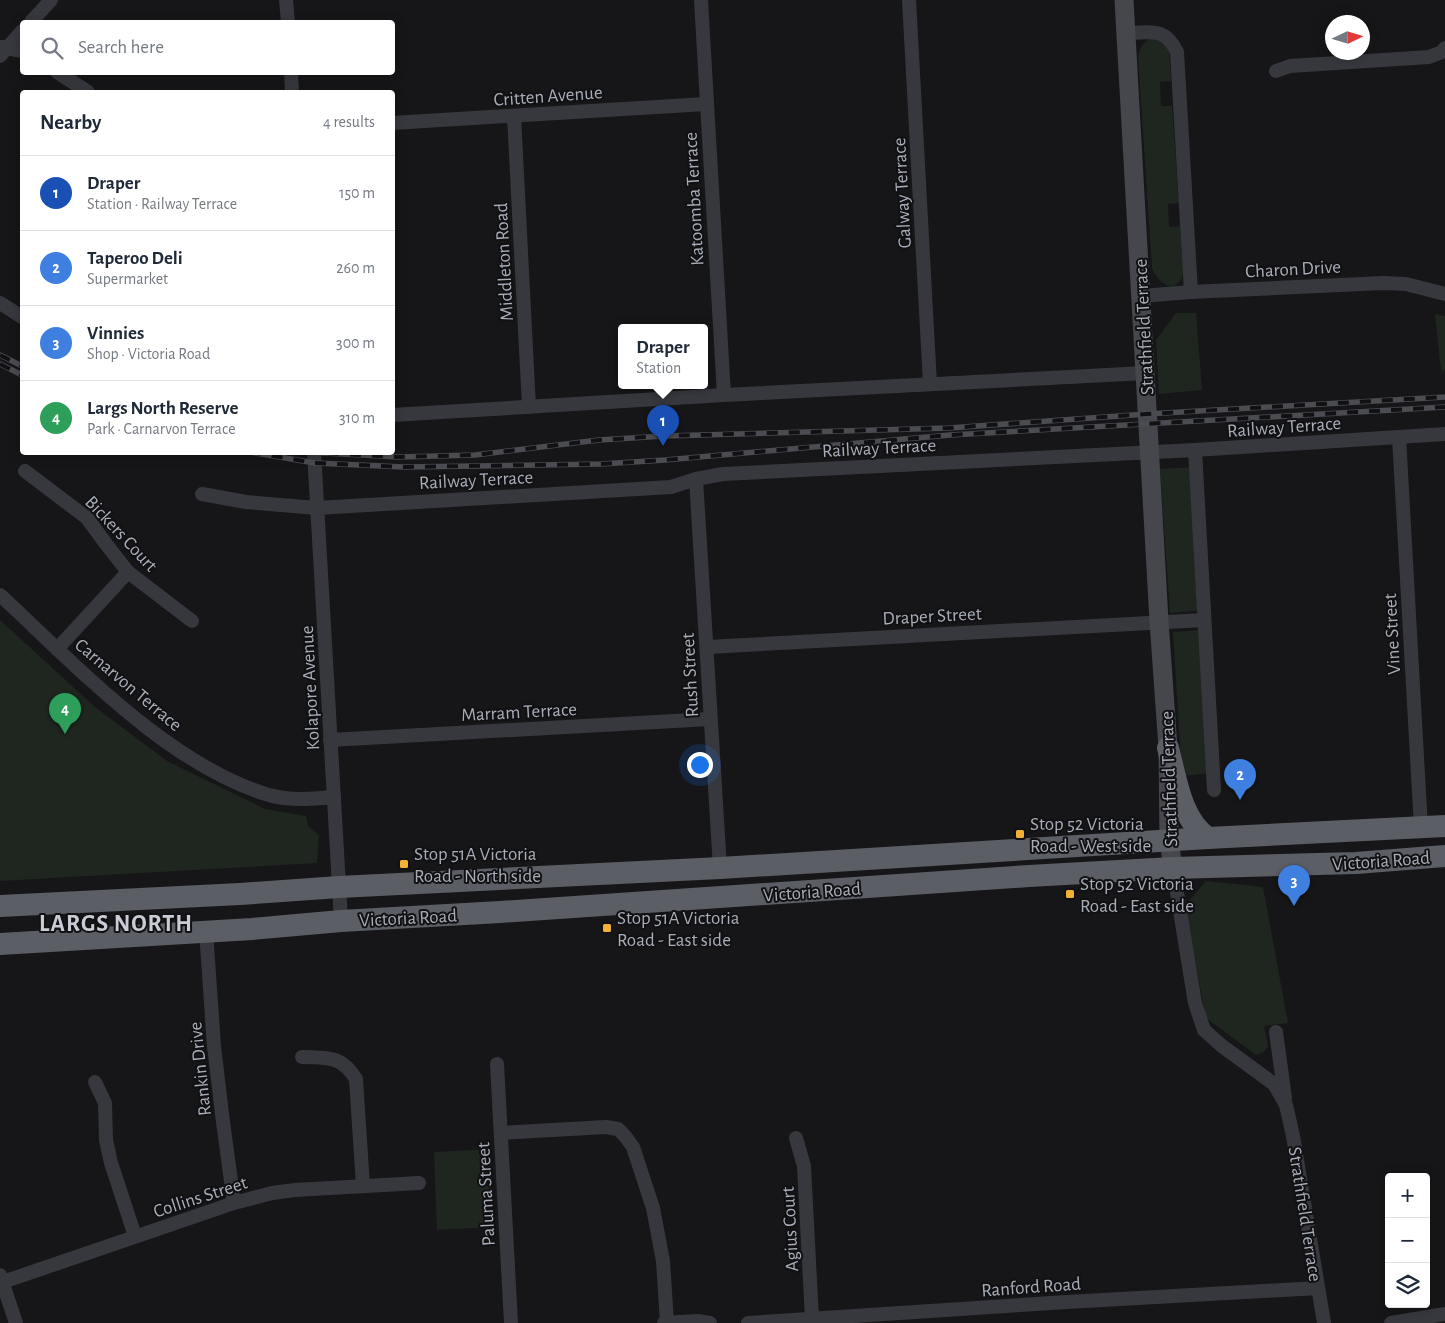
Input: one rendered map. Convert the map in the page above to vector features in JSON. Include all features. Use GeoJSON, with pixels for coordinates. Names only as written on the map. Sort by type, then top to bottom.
{"type":"FeatureCollection","features":[{"type":"Feature","properties":{"kind":"highway"},"geometry":{"type":"LineString","coordinates":[[1168,748],[1186,809],[1199,832],[1208,838]]}},
{"type":"Feature","properties":{"kind":"highway","name":"Victoria Road"},"geometry":{"type":"LineString","coordinates":[[0,906],[720,868],[1208,838],[1445,826]]}},
{"type":"Feature","properties":{"kind":"highway","name":"Victoria Road"},"geometry":{"type":"LineString","coordinates":[[0,944],[252,929],[342,921],[859,887],[1173,868],[1356,863],[1445,856]]}},
{"type":"Feature","properties":{"kind":"highway"},"geometry":{"type":"LineString","coordinates":[[843,860],[841,870],[848,880],[859,887]]}},
{"type":"Feature","properties":{"kind":"main road","name":"Strathfield Terrace"},"geometry":{"type":"LineString","coordinates":[[1124,0],[1159,621],[1168,748],[1169,841],[1173,868]]}},
{"type":"Feature","properties":{"kind":"street"},"geometry":{"type":"LineString","coordinates":[[33,20],[51,0]]}},
{"type":"Feature","properties":{"kind":"street"},"geometry":{"type":"LineString","coordinates":[[286,0],[288,20]]}},
{"type":"Feature","properties":{"kind":"street","name":"Katoomba Terrace"},"geometry":{"type":"LineString","coordinates":[[701,0],[724,396]]}},
{"type":"Feature","properties":{"kind":"street","name":"Galway Terrace"},"geometry":{"type":"LineString","coordinates":[[909,0],[930,384]]}},
{"type":"Feature","properties":{"kind":"street"},"geometry":{"type":"LineString","coordinates":[[1126,33],[1161,33],[1172,41],[1177,52],[1191,292]]}},
{"type":"Feature","properties":{"kind":"street"},"geometry":{"type":"LineString","coordinates":[[2,50],[20,34]]}},
{"type":"Feature","properties":{"kind":"street"},"geometry":{"type":"LineString","coordinates":[[1276,71],[1290,66],[1429,57],[1442,52],[1445,48]]}},
{"type":"Feature","properties":{"kind":"street"},"geometry":{"type":"LineString","coordinates":[[2,50],[20,51]]}},
{"type":"Feature","properties":{"kind":"street"},"geometry":{"type":"LineString","coordinates":[[62,75],[85,90]]}},
{"type":"Feature","properties":{"kind":"street"},"geometry":{"type":"LineString","coordinates":[[291,75],[292,90]]}},
{"type":"Feature","properties":{"kind":"street","name":"Critten Avenue"},"geometry":{"type":"LineString","coordinates":[[395,123],[706,104]]}},
{"type":"Feature","properties":{"kind":"street","name":"Middleton Road"},"geometry":{"type":"LineString","coordinates":[[514,116],[529,407]]}},
{"type":"Feature","properties":{"kind":"street","name":"Charon Drive"},"geometry":{"type":"LineString","coordinates":[[1141,296],[1383,283],[1406,284],[1445,294]]}},
{"type":"Feature","properties":{"kind":"street"},"geometry":{"type":"LineString","coordinates":[[0,303],[20,316]]}},
{"type":"Feature","properties":{"kind":"street"},"geometry":{"type":"LineString","coordinates":[[395,415],[1145,373]]}},
{"type":"Feature","properties":{"kind":"street","name":"Railway Terrace"},"geometry":{"type":"LineString","coordinates":[[202,494],[246,502],[317,508],[670,486],[722,474],[1195,450],[1445,434]]}},
{"type":"Feature","properties":{"kind":"street","name":"Vine Street"},"geometry":{"type":"LineString","coordinates":[[1399,437],[1421,828]]}},
{"type":"Feature","properties":{"kind":"street"},"geometry":{"type":"LineString","coordinates":[[1195,450],[1214,790]]}},
{"type":"Feature","properties":{"kind":"street","name":"Kolapore Avenue"},"geometry":{"type":"LineString","coordinates":[[314,455],[342,921]]}},
{"type":"Feature","properties":{"kind":"street","name":"Bickers Court"},"geometry":{"type":"LineString","coordinates":[[25,471],[87,518],[128,572],[192,621]]}},
{"type":"Feature","properties":{"kind":"street","name":"Rush Street"},"geometry":{"type":"LineString","coordinates":[[696,479],[720,868]]}},
{"type":"Feature","properties":{"kind":"street"},"geometry":{"type":"LineString","coordinates":[[57,649],[128,572]]}},
{"type":"Feature","properties":{"kind":"street","name":"Carnarvon Terrace"},"geometry":{"type":"LineString","coordinates":[[0,595],[57,649],[142,724],[213,771],[244,786],[271,795],[299,800],[334,797]]}},
{"type":"Feature","properties":{"kind":"street"},"geometry":{"type":"LineString","coordinates":[[1159,621],[1204,620]]}},
{"type":"Feature","properties":{"kind":"street","name":"Draper Street"},"geometry":{"type":"LineString","coordinates":[[707,647],[1159,621]]}},
{"type":"Feature","properties":{"kind":"street","name":"Marram Terrace"},"geometry":{"type":"LineString","coordinates":[[330,740],[710,720]]}},
{"type":"Feature","properties":{"kind":"street","name":"Strathfield Terrace"},"geometry":{"type":"LineString","coordinates":[[1173,868],[1195,1003],[1204,1030],[1222,1046],[1274,1084],[1286,1105]]}},
{"type":"Feature","properties":{"kind":"street","name":"Rankin Drive"},"geometry":{"type":"LineString","coordinates":[[206,931],[214,1046],[234,1203]]}},
{"type":"Feature","properties":{"kind":"street","name":"Strathfield Terrace"},"geometry":{"type":"LineString","coordinates":[[1276,1032],[1286,1105],[1293,1136],[1324,1323]]}},
{"type":"Feature","properties":{"kind":"street"},"geometry":{"type":"LineString","coordinates":[[302,1057],[337,1060],[349,1067],[356,1079],[363,1186]]}},
{"type":"Feature","properties":{"kind":"street","name":"Paluma Street"},"geometry":{"type":"LineString","coordinates":[[497,1064],[511,1323]]}},
{"type":"Feature","properties":{"kind":"street"},"geometry":{"type":"LineString","coordinates":[[95,1082],[105,1103],[106,1140],[111,1163],[135,1236]]}},
{"type":"Feature","properties":{"kind":"street"},"geometry":{"type":"LineString","coordinates":[[501,1133],[606,1127],[618,1129],[633,1147],[653,1208],[663,1261],[665,1323],[698,1321],[710,1323]]}},
{"type":"Feature","properties":{"kind":"street","name":"Agius Court"},"geometry":{"type":"LineString","coordinates":[[796,1138],[801,1150],[804,1166],[812,1319]]}},
{"type":"Feature","properties":{"kind":"street","name":"Collins Street"},"geometry":{"type":"LineString","coordinates":[[1,1279],[234,1203],[272,1193],[419,1183]]}},
{"type":"Feature","properties":{"kind":"street"},"geometry":{"type":"LineString","coordinates":[[1,1279],[16,1323]]}},
{"type":"Feature","properties":{"kind":"street","name":"Ranford Road"},"geometry":{"type":"LineString","coordinates":[[748,1323],[1318,1288]]}},
{"type":"Feature","properties":{"kind":"street"},"geometry":{"type":"LineString","coordinates":[[1391,1323],[1445,1314]]}},
{"type":"Feature","properties":{"kind":"shaded area"},"geometry":{"type":"Polygon","coordinates":[[[1154,38],[1160,39],[1169,50],[1171,81],[1160,82],[1161,106],[1172,106],[1179,203],[1168,204],[1169,227],[1180,226],[1183,274],[1180,281],[1172,286],[1163,283],[1152,268],[1138,57],[1143,44],[1154,38]]]}},
{"type":"Feature","properties":{"kind":"shaded area"},"geometry":{"type":"Polygon","coordinates":[[[1176,313],[1196,313],[1202,390],[1159,394],[1156,340],[1176,313]]]}},
{"type":"Feature","properties":{"kind":"shaded area"},"geometry":{"type":"Polygon","coordinates":[[[1435,314],[1445,316],[1445,370],[1441,371],[1435,314]]]}},
{"type":"Feature","properties":{"kind":"shaded area"},"geometry":{"type":"Polygon","coordinates":[[[1194,467],[1203,610],[1170,613],[1160,469],[1194,467]]]}},
{"type":"Feature","properties":{"kind":"shaded area"},"geometry":{"type":"Polygon","coordinates":[[[0,620],[95,707],[167,761],[265,809],[306,816],[308,826],[319,835],[317,863],[0,881],[0,620]]]}},
{"type":"Feature","properties":{"kind":"shaded area"},"geometry":{"type":"Polygon","coordinates":[[[1202,630],[1210,773],[1182,776],[1173,632],[1202,630]]]}},
{"type":"Feature","properties":{"kind":"shaded area"},"geometry":{"type":"Polygon","coordinates":[[[1206,881],[1263,887],[1288,1023],[1264,1026],[1268,1046],[1264,1052],[1256,1055],[1206,1018],[1186,911],[1189,901],[1206,881]]]}},
{"type":"Feature","properties":{"kind":"shaded area"},"geometry":{"type":"Polygon","coordinates":[[[490,1149],[493,1227],[437,1230],[434,1152],[490,1149]]]}},
{"type":"Feature","properties":{"kind":"railway"},"geometry":{"type":"LineString","coordinates":[[0,355],[20,365]]}},
{"type":"Feature","properties":{"kind":"railway"},"geometry":{"type":"LineString","coordinates":[[0,364],[20,374]]}},
{"type":"Feature","properties":{"kind":"railway"},"geometry":{"type":"LineString","coordinates":[[361,455],[398,457],[475,455],[599,440],[664,436],[949,428],[1147,414],[1445,397]]}},
{"type":"Feature","properties":{"kind":"railway"},"geometry":{"type":"LineString","coordinates":[[268,455],[315,463],[404,467],[601,464],[950,435],[1445,407]]}},
{"type":"Feature","properties":{"kind":"place","name":"Draper"},"geometry":{"type":"Point","coordinates":[663,446]}},
{"type":"Feature","properties":{"kind":"place","name":"Largs North Reserve"},"geometry":{"type":"Point","coordinates":[65,734]}},
{"type":"Feature","properties":{"kind":"place","name":"Taperoo Deli"},"geometry":{"type":"Point","coordinates":[1240,800]}},
{"type":"Feature","properties":{"kind":"place","name":"Stop 52 Victoria Road - West side"},"geometry":{"type":"Point","coordinates":[1020,834]}},
{"type":"Feature","properties":{"kind":"place","name":"Stop 51A Victoria Road - North side"},"geometry":{"type":"Point","coordinates":[404,864]}},
{"type":"Feature","properties":{"kind":"place","name":"Stop 52 Victoria Road - East side"},"geometry":{"type":"Point","coordinates":[1070,894]}},
{"type":"Feature","properties":{"kind":"place","name":"Vinnies"},"geometry":{"type":"Point","coordinates":[1294,906]}},
{"type":"Feature","properties":{"kind":"place","name":"Stop 51A Victoria Road - East side"},"geometry":{"type":"Point","coordinates":[607,928]}},
{"type":"Feature","properties":{"kind":"district","name":"LARGS NORTH"},"geometry":{"type":"Point","coordinates":[116,923]}}]}
